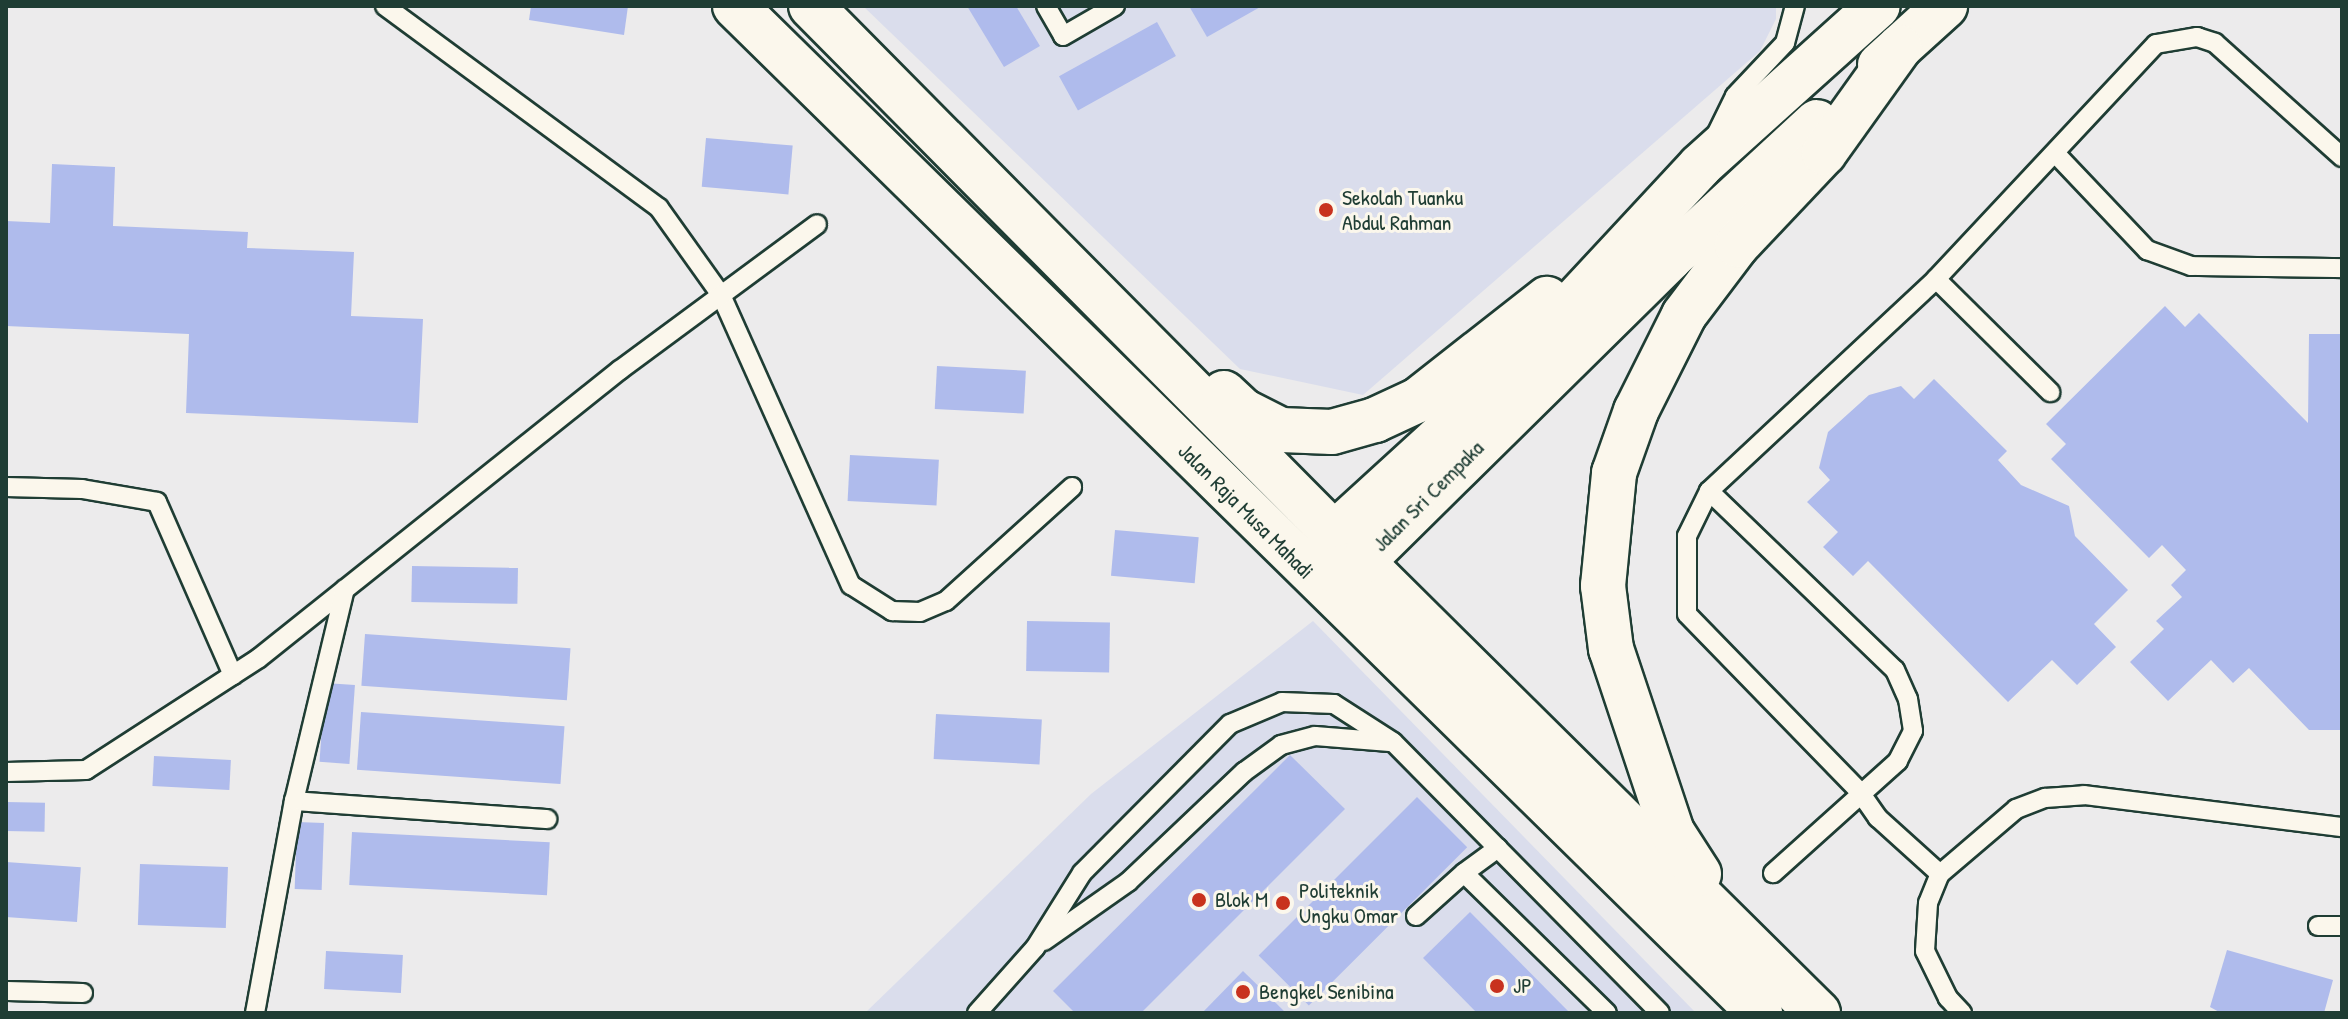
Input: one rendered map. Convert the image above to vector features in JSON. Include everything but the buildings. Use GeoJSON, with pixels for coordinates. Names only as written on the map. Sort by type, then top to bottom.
{"type":"FeatureCollection","features":[{"type":"Feature","properties":{"kind":"main road","name":"Jalan Raja Musa Mahadi"},"geometry":{"type":"LineString","coordinates":[[735,6],[1760,1013]]}},
{"type":"Feature","properties":{"kind":"main road","name":"Jalan Raja Musa Mahadi"},"geometry":{"type":"LineString","coordinates":[[811,6],[1145,339],[1348,548],[1818,1013]]}},
{"type":"Feature","properties":{"kind":"main road","name":"Jalan Sri Cempaka"},"geometry":{"type":"LineString","coordinates":[[1348,548],[1622,245],[1700,166],[1878,6]]}},
{"type":"Feature","properties":{"kind":"main road","name":"Jalan Sri Cempaka"},"geometry":{"type":"LineString","coordinates":[[1312,576],[1348,548],[1945,6]]}},
{"type":"Feature","properties":{"kind":"main road"},"geometry":{"type":"LineString","coordinates":[[1733,929],[1672,832],[1611,649],[1603,586],[1614,473],[1636,411],[1684,315],[1737,245],[1824,153],[1900,47]]}},
{"type":"Feature","properties":{"kind":"main road"},"geometry":{"type":"LineString","coordinates":[[1145,339],[1171,344],[1243,411],[1281,430],[1332,432],[1418,400],[1622,245]]}},
{"type":"Feature","properties":{"kind":"lane"},"geometry":{"type":"LineString","coordinates":[[385,6],[659,208],[721,295],[851,585],[892,611],[920,612],[946,601],[1072,487]]}},
{"type":"Feature","properties":{"kind":"lane"},"geometry":{"type":"LineString","coordinates":[[1046,6],[1063,36],[1115,6]]}},
{"type":"Feature","properties":{"kind":"lane"},"geometry":{"type":"LineString","coordinates":[[1700,166],[1735,96],[1785,43],[1795,6]]}},
{"type":"Feature","properties":{"kind":"lane"},"geometry":{"type":"LineString","coordinates":[[1940,874],[1878,818],[1860,792],[1687,614],[1687,536],[1709,491],[1936,279],[2156,44],[2197,37],[2215,43],[2342,157]]}},
{"type":"Feature","properties":{"kind":"lane"},"geometry":{"type":"LineString","coordinates":[[2055,153],[2147,250],[2191,266],[2342,268]]}},
{"type":"Feature","properties":{"kind":"lane"},"geometry":{"type":"LineString","coordinates":[[6,772],[86,770],[233,675],[721,295],[817,224]]}},
{"type":"Feature","properties":{"kind":"lane"},"geometry":{"type":"LineString","coordinates":[[1936,279],[2050,392]]}},
{"type":"Feature","properties":{"kind":"lane"},"geometry":{"type":"LineString","coordinates":[[6,487],[82,489],[157,502],[233,675]]}},
{"type":"Feature","properties":{"kind":"lane"},"geometry":{"type":"LineString","coordinates":[[1709,491],[1895,670],[1908,699],[1913,731],[1898,761],[1773,873]]}},
{"type":"Feature","properties":{"kind":"lane"},"geometry":{"type":"LineString","coordinates":[[255,1013],[294,801],[345,589]]}},
{"type":"Feature","properties":{"kind":"lane"},"geometry":{"type":"LineString","coordinates":[[977,1013],[1035,948],[1082,873],[1230,724],[1282,702],[1334,704],[1393,742],[1660,1013]]}},
{"type":"Feature","properties":{"kind":"lane"},"geometry":{"type":"LineString","coordinates":[[1035,948],[1128,882],[1244,772],[1281,745],[1315,736],[1393,742]]}},
{"type":"Feature","properties":{"kind":"lane"},"geometry":{"type":"LineString","coordinates":[[1962,1013],[1948,998],[1925,951],[1928,903],[1940,874],[2016,809],[2045,798],[2084,795],[2342,827]]}},
{"type":"Feature","properties":{"kind":"lane"},"geometry":{"type":"LineString","coordinates":[[294,801],[547,819]]}},
{"type":"Feature","properties":{"kind":"lane"},"geometry":{"type":"LineString","coordinates":[[1416,916],[1464,873],[1498,848]]}},
{"type":"Feature","properties":{"kind":"lane"},"geometry":{"type":"LineString","coordinates":[[1464,873],[1607,1013]]}},
{"type":"Feature","properties":{"kind":"lane"},"geometry":{"type":"LineString","coordinates":[[2318,926],[2342,926]]}},
{"type":"Feature","properties":{"kind":"lane"},"geometry":{"type":"LineString","coordinates":[[6,991],[83,993]]}},
{"type":"Feature","properties":{"kind":"shaded area","name":"Sekolah Tuanku Abdul Rahman"},"geometry":{"type":"Polygon","coordinates":[[[863,6],[1776,6],[1776,19],[1760,51],[1363,395],[1240,369],[863,6]]]}},
{"type":"Feature","properties":{"kind":"shaded area","name":"Politeknik Ungku Omar"},"geometry":{"type":"Polygon","coordinates":[[[1313,621],[1696,1013],[865,1013],[1091,794],[1313,621]]]}},
{"type":"Feature","properties":{"kind":"place","name":"Sekolah Tuanku Abdul Rahman"},"geometry":{"type":"Point","coordinates":[1326,210]}},
{"type":"Feature","properties":{"kind":"place","name":"Blok M"},"geometry":{"type":"Point","coordinates":[1199,900]}},
{"type":"Feature","properties":{"kind":"place","name":"Politeknik Ungku Omar"},"geometry":{"type":"Point","coordinates":[1283,903]}},
{"type":"Feature","properties":{"kind":"place","name":"JP"},"geometry":{"type":"Point","coordinates":[1497,986]}},
{"type":"Feature","properties":{"kind":"place","name":"Bengkel Senibina"},"geometry":{"type":"Point","coordinates":[1243,992]}}]}
